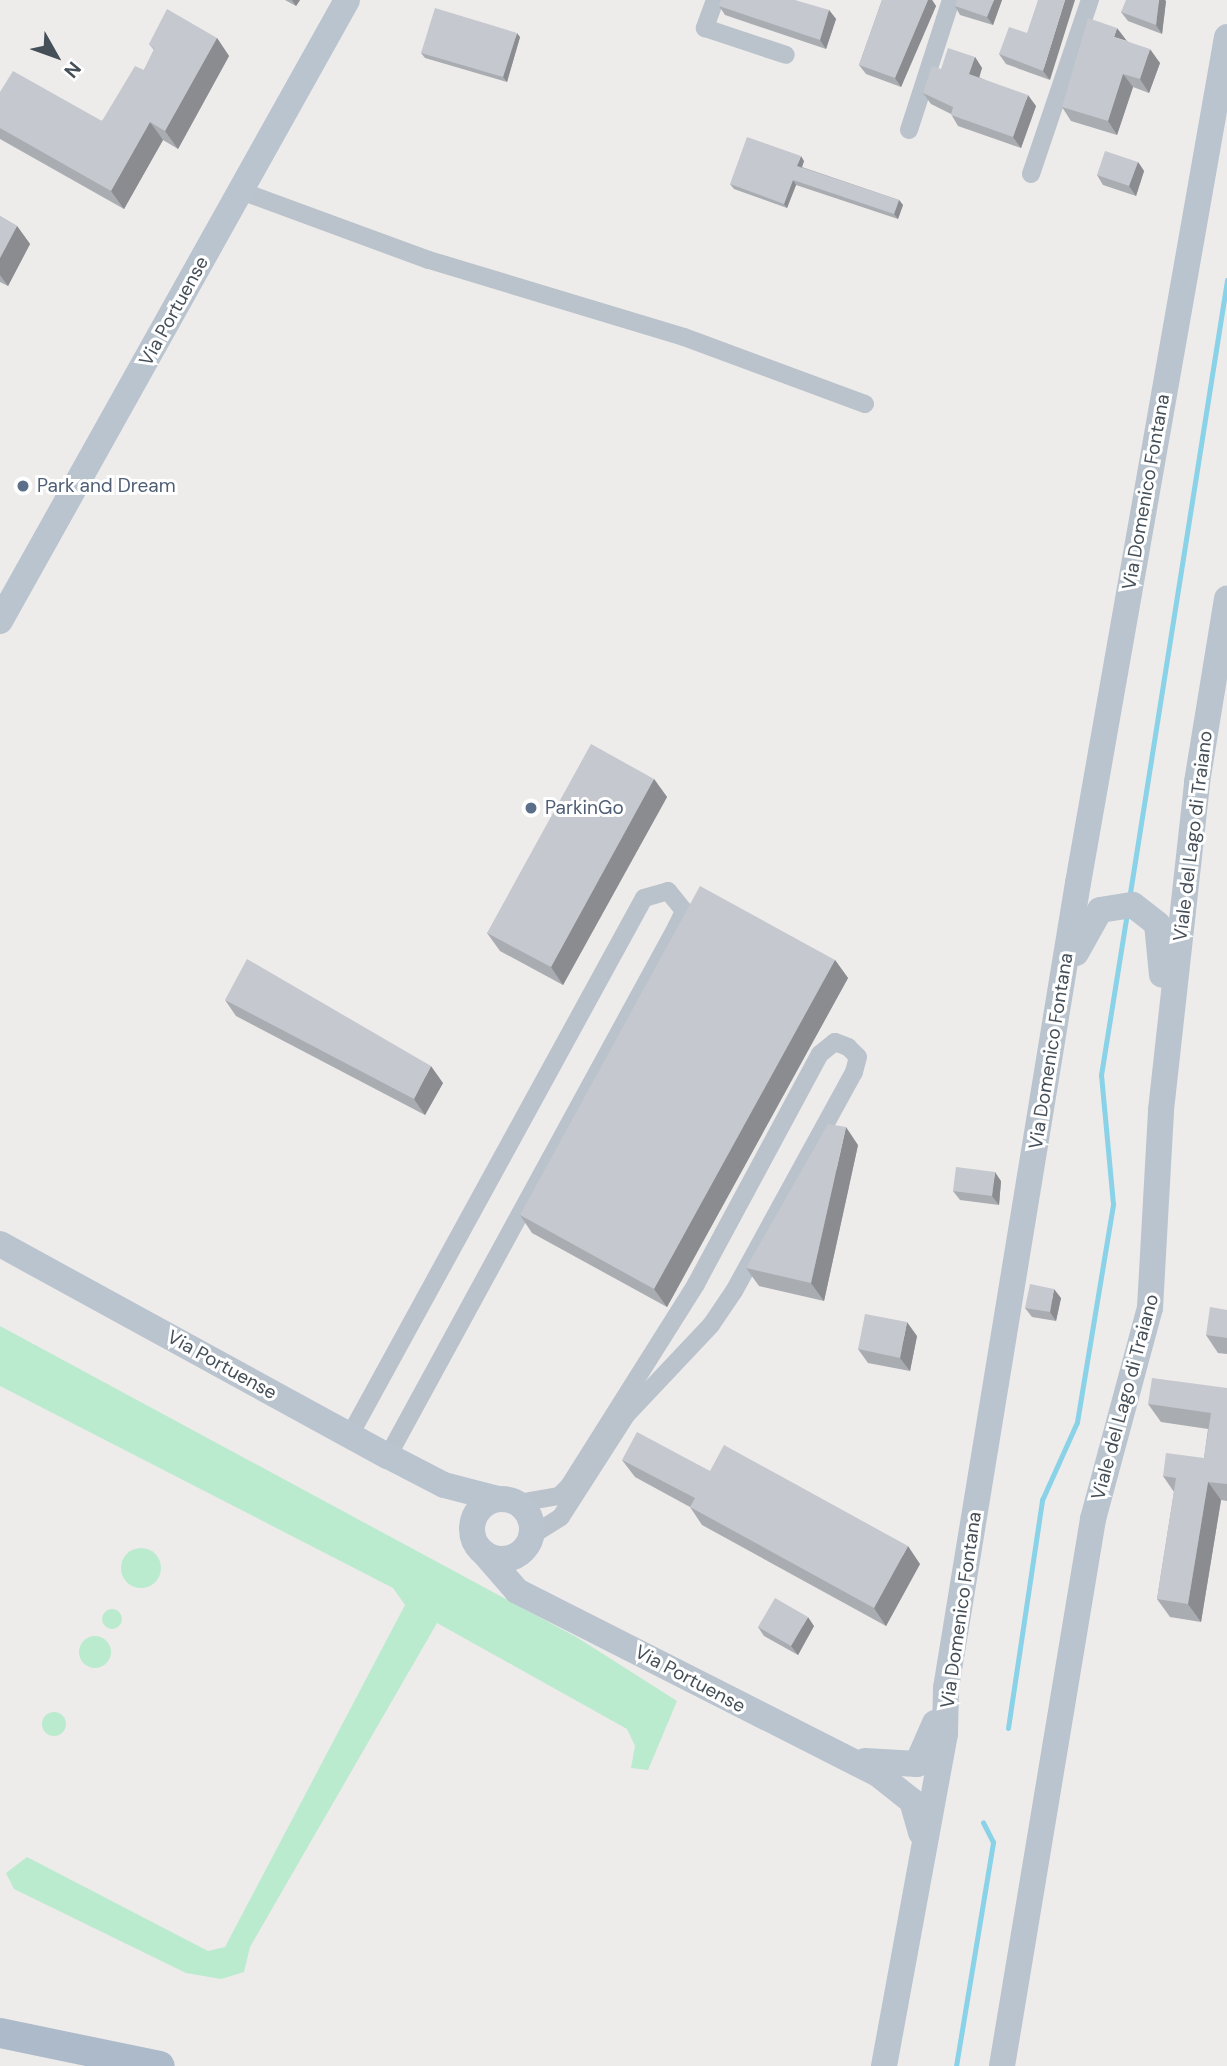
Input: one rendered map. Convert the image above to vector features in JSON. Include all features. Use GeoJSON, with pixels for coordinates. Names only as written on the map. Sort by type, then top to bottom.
{"type":"FeatureCollection","features":[{"type":"Feature","properties":{"kind":"main road"},"geometry":{"type":"LineString","coordinates":[[0,2033],[160,2066]]}},
{"type":"Feature","properties":{"kind":"main road"},"geometry":{"type":"LineString","coordinates":[[0,2053],[75,2066]]}},
{"type":"Feature","properties":{"kind":"street","name":"Via Portuense"},"geometry":{"type":"LineString","coordinates":[[0,620],[347,0]]}},
{"type":"Feature","properties":{"kind":"street"},"geometry":{"type":"LineString","coordinates":[[715,0],[705,28],[786,55]]}},
{"type":"Feature","properties":{"kind":"street"},"geometry":{"type":"LineString","coordinates":[[909,130],[951,0]]}},
{"type":"Feature","properties":{"kind":"street"},"geometry":{"type":"LineString","coordinates":[[1031,174],[1090,0]]}},
{"type":"Feature","properties":{"kind":"street","name":"Via Domenico Fontana"},"geometry":{"type":"LineString","coordinates":[[884,2066],[922,1843],[945,1734],[946,1688],[1055,1027],[1227,37]]}},
{"type":"Feature","properties":{"kind":"street"},"geometry":{"type":"LineString","coordinates":[[241,191],[866,404]]}},
{"type":"Feature","properties":{"kind":"street","name":"Viale del Lago di Traiano"},"geometry":{"type":"LineString","coordinates":[[1003,2063],[1093,1519],[1150,1308],[1161,1110],[1198,782],[1227,598]]}},
{"type":"Feature","properties":{"kind":"street"},"geometry":{"type":"LineString","coordinates":[[350,1435],[644,898],[668,891],[684,911],[677,926],[388,1457]]}},
{"type":"Feature","properties":{"kind":"street"},"geometry":{"type":"LineString","coordinates":[[1055,1027],[1079,941],[1100,910],[1132,907],[1164,946],[1161,1110]]}},
{"type":"Feature","properties":{"kind":"street"},"geometry":{"type":"LineString","coordinates":[[835,1042],[848,1047],[858,1057],[854,1072],[733,1291],[711,1325],[627,1415],[561,1517],[507,1558],[484,1553],[473,1537],[474,1517],[508,1501],[539,1502],[569,1486],[691,1294],[821,1054],[835,1042]]}},
{"type":"Feature","properties":{"kind":"street","name":"Via Portuense"},"geometry":{"type":"LineString","coordinates":[[0,1244],[388,1457],[444,1485],[508,1501]]}},
{"type":"Feature","properties":{"kind":"street","name":"Via Portuense"},"geometry":{"type":"LineString","coordinates":[[444,1485],[474,1517]]}},
{"type":"Feature","properties":{"kind":"street"},"geometry":{"type":"LineString","coordinates":[[508,1501],[530,1517],[524,1572],[542,1601]]}},
{"type":"Feature","properties":{"kind":"street","name":"Via Portuense"},"geometry":{"type":"LineString","coordinates":[[484,1553],[500,1579],[839,1756],[912,1801],[922,1843]]}},
{"type":"Feature","properties":{"kind":"street","name":"Via Portuense"},"geometry":{"type":"LineString","coordinates":[[839,1756],[917,1764],[946,1688]]}},
{"type":"Feature","properties":{"kind":"green space"},"geometry":{"type":"Polygon","coordinates":[[[0,1326],[578,1638],[677,1701],[648,1770],[631,1768],[635,1746],[627,1729],[437,1623],[250,1947],[244,1972],[221,1979],[186,1973],[14,1889],[6,1873],[27,1857],[208,1951],[225,1947],[405,1605],[393,1588],[0,1386],[0,1326]]]}},
{"type":"Feature","properties":{"kind":"green space"},"geometry":{"type":"Polygon","coordinates":[[[141,1548],[149,1549],[155,1554],[160,1560],[160,1576],[155,1582],[149,1587],[141,1588],[133,1587],[127,1582],[122,1576],[121,1568],[122,1560],[127,1554],[133,1549],[141,1548]]]}},
{"type":"Feature","properties":{"kind":"green space"},"geometry":{"type":"Polygon","coordinates":[[[112,1609],[119,1612],[122,1619],[119,1626],[112,1629],[105,1626],[102,1619],[105,1612],[112,1609]]]}},
{"type":"Feature","properties":{"kind":"green space"},"geometry":{"type":"Polygon","coordinates":[[[95,1636],[106,1641],[111,1652],[106,1663],[95,1668],[84,1663],[79,1652],[84,1641],[95,1636]]]}},
{"type":"Feature","properties":{"kind":"green space"},"geometry":{"type":"Polygon","coordinates":[[[54,1712],[65,1719],[66,1724],[59,1735],[54,1736],[43,1729],[42,1724],[49,1713],[54,1712]]]}},
{"type":"Feature","properties":{"kind":"building"},"geometry":{"type":"Polygon","coordinates":[[[721,0],[795,0],[829,10],[820,40],[719,6],[721,0]]]}},
{"type":"Feature","properties":{"kind":"building"},"geometry":{"type":"Polygon","coordinates":[[[882,0],[928,0],[895,78],[859,65],[882,0]]]}},
{"type":"Feature","properties":{"kind":"building"},"geometry":{"type":"Polygon","coordinates":[[[957,0],[994,0],[987,17],[955,6],[957,0]]]}},
{"type":"Feature","properties":{"kind":"building"},"geometry":{"type":"Polygon","coordinates":[[[1038,0],[1065,0],[1043,71],[999,54],[1009,27],[1027,33],[1038,0]]]}},
{"type":"Feature","properties":{"kind":"building"},"geometry":{"type":"Polygon","coordinates":[[[1126,0],[1159,0],[1156,25],[1121,12],[1126,0]]]}},
{"type":"Feature","properties":{"kind":"building"},"geometry":{"type":"Polygon","coordinates":[[[435,8],[517,33],[503,77],[421,53],[435,8]]]}},
{"type":"Feature","properties":{"kind":"building"},"geometry":{"type":"Polygon","coordinates":[[[167,9],[217,38],[165,131],[150,122],[111,191],[0,128],[0,92],[13,71],[102,121],[135,66],[144,70],[154,49],[149,44],[167,9]]]}},
{"type":"Feature","properties":{"kind":"building"},"geometry":{"type":"Polygon","coordinates":[[[1088,18],[1117,28],[1114,37],[1150,49],[1140,79],[1123,74],[1108,121],[1062,107],[1088,18]]]}},
{"type":"Feature","properties":{"kind":"building"},"geometry":{"type":"Polygon","coordinates":[[[948,48],[975,57],[969,74],[1028,95],[1013,137],[951,115],[953,107],[923,93],[932,66],[941,69],[948,48]]]}},
{"type":"Feature","properties":{"kind":"building"},"geometry":{"type":"Polygon","coordinates":[[[747,137],[801,156],[797,166],[899,200],[894,214],[793,180],[784,204],[730,184],[747,137]]]}},
{"type":"Feature","properties":{"kind":"building"},"geometry":{"type":"Polygon","coordinates":[[[1105,151],[1138,162],[1129,186],[1097,175],[1105,151]]]}},
{"type":"Feature","properties":{"kind":"building"},"geometry":{"type":"Polygon","coordinates":[[[0,216],[17,226],[0,258],[0,216]]]}},
{"type":"Feature","properties":{"kind":"building"},"geometry":{"type":"Polygon","coordinates":[[[591,744],[654,779],[551,967],[487,933],[591,744]]]}},
{"type":"Feature","properties":{"kind":"building"},"geometry":{"type":"Polygon","coordinates":[[[700,886],[835,960],[654,1289],[520,1215],[700,886]]]}},
{"type":"Feature","properties":{"kind":"building"},"geometry":{"type":"Polygon","coordinates":[[[247,959],[431,1066],[414,1099],[225,1000],[247,959]]]}},
{"type":"Feature","properties":{"kind":"building"},"geometry":{"type":"Polygon","coordinates":[[[828,1124],[846,1127],[811,1283],[746,1268],[828,1124]]]}},
{"type":"Feature","properties":{"kind":"building"},"geometry":{"type":"Polygon","coordinates":[[[956,1167],[995,1172],[992,1196],[953,1191],[956,1167]]]}},
{"type":"Feature","properties":{"kind":"building"},"geometry":{"type":"Polygon","coordinates":[[[1030,1284],[1054,1289],[1050,1312],[1025,1308],[1030,1284]]]}},
{"type":"Feature","properties":{"kind":"building"},"geometry":{"type":"Polygon","coordinates":[[[1210,1307],[1227,1310],[1227,1338],[1206,1335],[1210,1307]]]}},
{"type":"Feature","properties":{"kind":"building"},"geometry":{"type":"Polygon","coordinates":[[[865,1314],[907,1322],[900,1358],[858,1349],[865,1314]]]}},
{"type":"Feature","properties":{"kind":"building"},"geometry":{"type":"Polygon","coordinates":[[[1152,1378],[1227,1388],[1227,1484],[1208,1482],[1188,1604],[1157,1599],[1176,1478],[1163,1476],[1166,1453],[1204,1458],[1211,1413],[1148,1404],[1152,1378]]]}},
{"type":"Feature","properties":{"kind":"building"},"geometry":{"type":"Polygon","coordinates":[[[637,1432],[710,1471],[724,1445],[908,1546],[874,1608],[690,1507],[695,1498],[622,1460],[637,1432]]]}},
{"type":"Feature","properties":{"kind":"building"},"geometry":{"type":"Polygon","coordinates":[[[775,1598],[808,1617],[791,1646],[758,1627],[775,1598]]]}},
{"type":"Feature","properties":{"kind":"waterway"},"geometry":{"type":"LineString","coordinates":[[1129,899],[1227,280]]}},
{"type":"Feature","properties":{"kind":"waterway"},"geometry":{"type":"LineString","coordinates":[[1008,1728],[1042,1500],[1077,1422],[1113,1204],[1101,1075],[1127,912]]}},
{"type":"Feature","properties":{"kind":"waterway"},"geometry":{"type":"LineString","coordinates":[[956,2066],[993,1842],[983,1822]]}},
{"type":"Feature","properties":{"kind":"place","name":"Park and Dream"},"geometry":{"type":"Point","coordinates":[23,486]}},
{"type":"Feature","properties":{"kind":"place","name":"ParkinGo"},"geometry":{"type":"Point","coordinates":[531,808]}}]}
